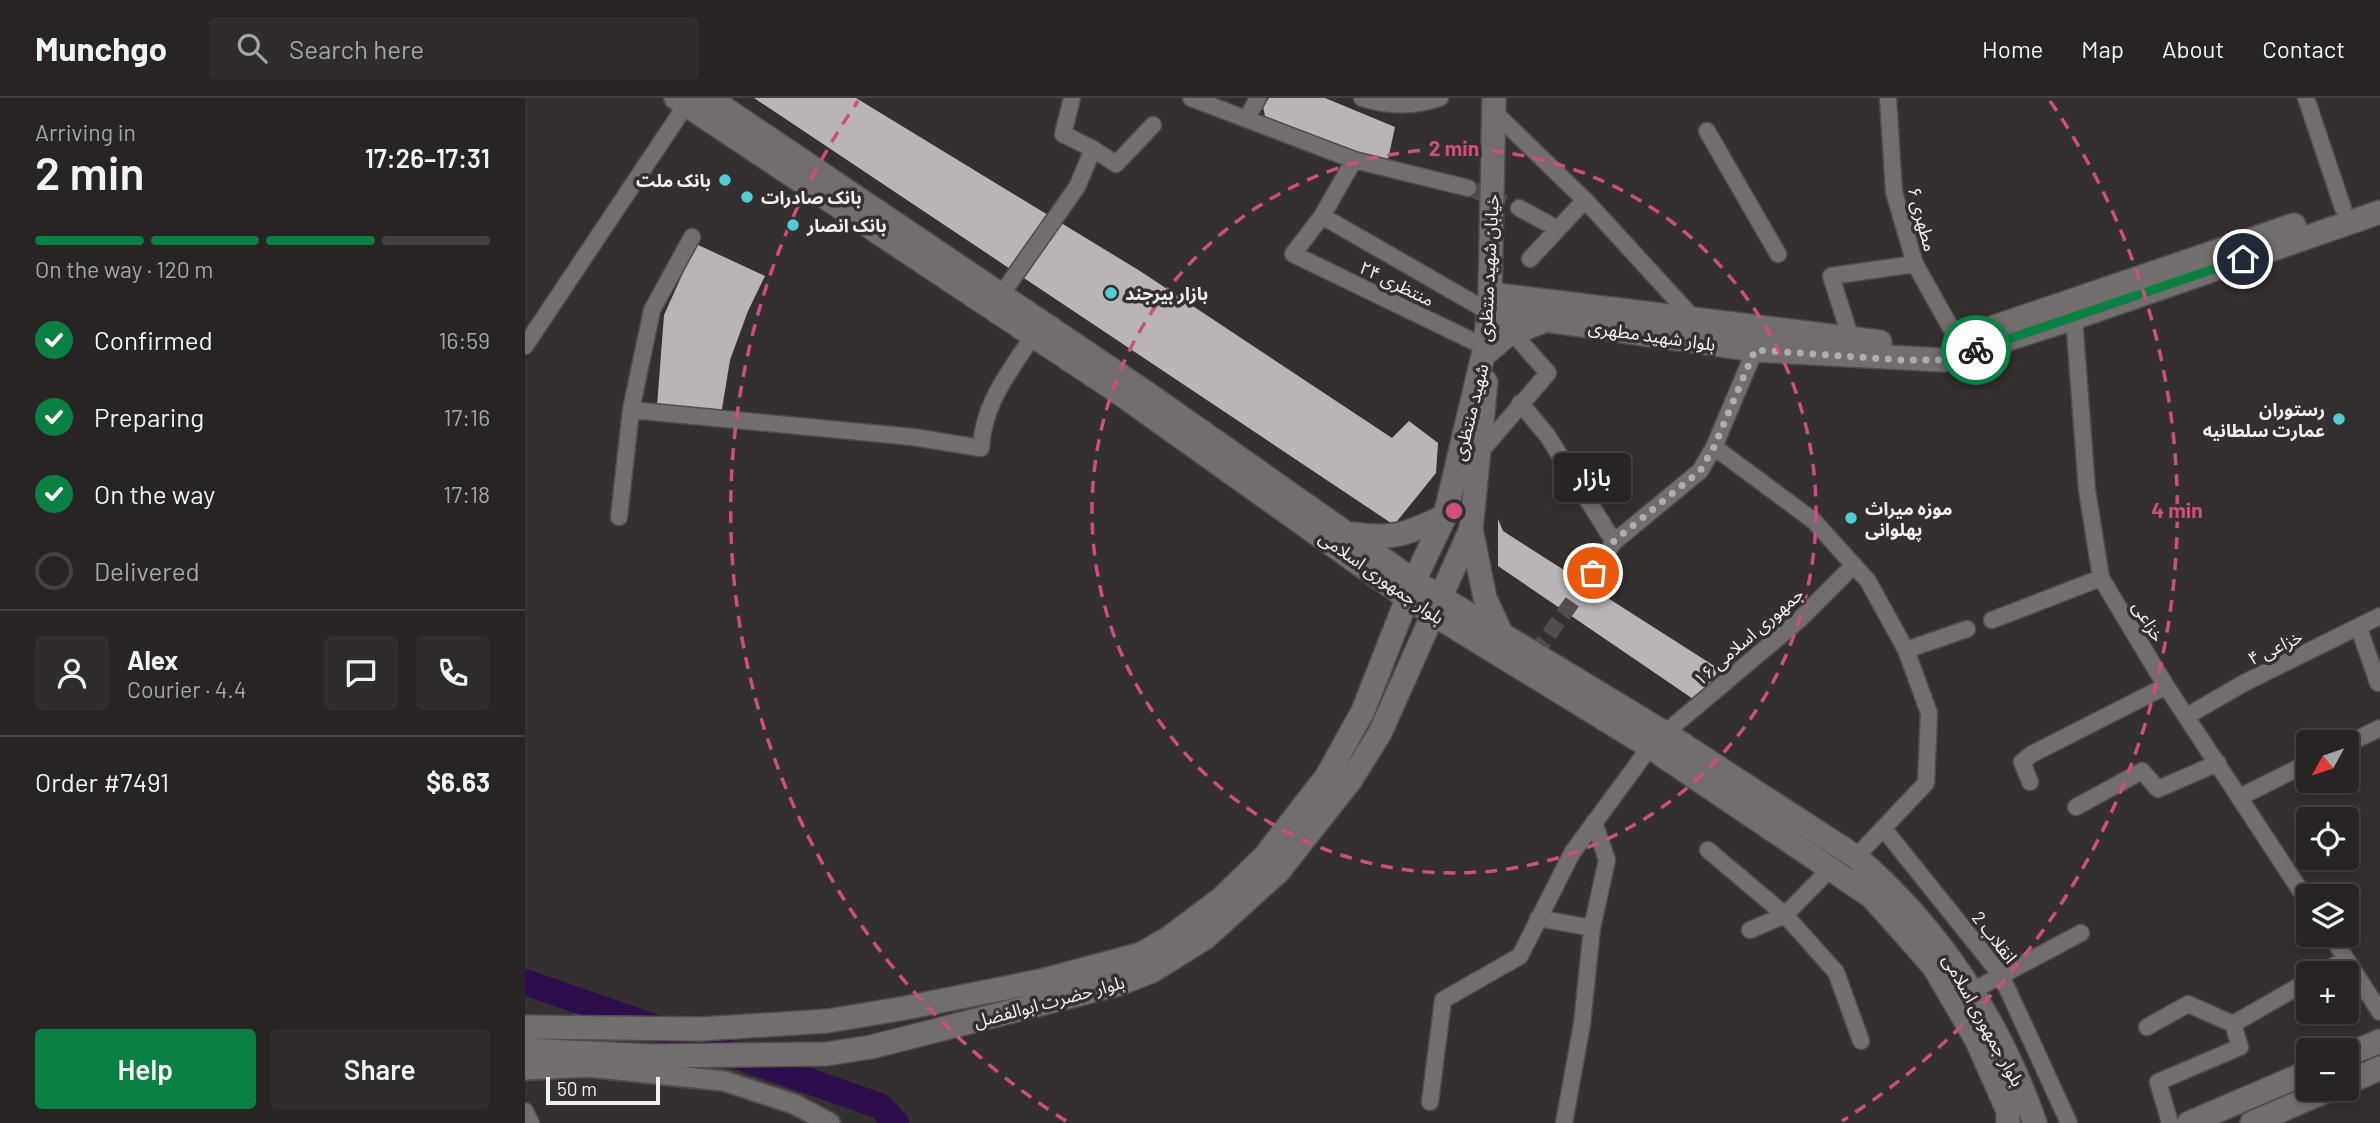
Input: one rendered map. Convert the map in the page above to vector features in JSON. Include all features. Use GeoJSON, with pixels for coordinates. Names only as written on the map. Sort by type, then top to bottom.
{"type":"FeatureCollection","features":[{"type":"Feature","properties":{"kind":"main road","name":"بلوار جمهوری اسلامی"},"geometry":{"type":"LineString","coordinates":[[709,98],[1350,533],[1411,589]]}},
{"type":"Feature","properties":{"kind":"main road","name":"بلوار جمهوری اسلامی"},"geometry":{"type":"LineString","coordinates":[[681,102],[1435,605],[1856,857],[1884,881],[1947,952],[1972,991],[2025,1093],[2035,1123]]}},
{"type":"Feature","properties":{"kind":"main road","name":"خیابان شهید منتظری"},"geometry":{"type":"LineString","coordinates":[[1484,351],[1489,303],[1494,105]]}},
{"type":"Feature","properties":{"kind":"main road","name":"بلوار شهید مطهری"},"geometry":{"type":"LineString","coordinates":[[1489,303],[1695,320],[1902,344],[1940,344],[2380,195]]}},
{"type":"Feature","properties":{"kind":"main road","name":"بلوار شهید مطهری"},"geometry":{"type":"LineString","coordinates":[[1489,303],[1548,320],[1755,350],[1943,360],[2074,318],[2380,212]]}},
{"type":"Feature","properties":{"kind":"main road"},"geometry":{"type":"LineString","coordinates":[[1484,351],[1513,333],[1548,320]]}},
{"type":"Feature","properties":{"kind":"main road","name":"شهید منتظری"},"geometry":{"type":"LineString","coordinates":[[1435,605],[1471,529],[1487,392],[1484,351]]}},
{"type":"Feature","properties":{"kind":"main road","name":"شهید منتظری"},"geometry":{"type":"LineString","coordinates":[[1411,589],[1444,516],[1484,351]]}},
{"type":"Feature","properties":{"kind":"main road"},"geometry":{"type":"LineString","coordinates":[[1350,533],[1382,538],[1403,536],[1444,516]]}},
{"type":"Feature","properties":{"kind":"main road"},"geometry":{"type":"LineString","coordinates":[[1471,529],[1485,598],[1500,631]]}},
{"type":"Feature","properties":{"kind":"main road","name":"بلوار حضرت ابوالفضل"},"geometry":{"type":"LineString","coordinates":[[525,1027],[701,1030],[828,1021],[1040,981],[1141,954],[1169,938],[1221,899],[1265,856],[1327,776],[1363,710],[1411,589]]}},
{"type":"Feature","properties":{"kind":"main road","name":"بلوار جمهوری اسلامی"},"geometry":{"type":"LineString","coordinates":[[1435,605],[1500,631],[1657,740],[1872,897],[1934,967],[1977,1041],[2008,1111],[2008,1123]]}},
{"type":"Feature","properties":{"kind":"main road","name":"بلوار حضرت ابوالفضل"},"geometry":{"type":"LineString","coordinates":[[525,1050],[649,1056],[759,1057],[826,1054],[871,1047],[1119,984],[1152,971],[1205,938],[1232,916],[1301,846],[1350,781],[1380,733],[1435,605]]}},
{"type":"Feature","properties":{"kind":"main road"},"geometry":{"type":"LineString","coordinates":[[2359,1050],[2380,1041]]}},
{"type":"Feature","properties":{"kind":"main road"},"geometry":{"type":"LineString","coordinates":[[2359,1078],[2380,1068]]}},
{"type":"Feature","properties":{"kind":"main road"},"geometry":{"type":"LineString","coordinates":[[2189,1123],[2296,1077]]}},
{"type":"Feature","properties":{"kind":"main road"},"geometry":{"type":"LineString","coordinates":[[2252,1123],[2303,1101]]}},
{"type":"Feature","properties":{"kind":"street"},"geometry":{"type":"LineString","coordinates":[[1072,98],[1063,134],[1116,164],[1153,125]]}},
{"type":"Feature","properties":{"kind":"street"},"geometry":{"type":"LineString","coordinates":[[1191,98],[1354,160],[1468,188]]}},
{"type":"Feature","properties":{"kind":"street"},"geometry":{"type":"LineString","coordinates":[[1247,118],[1258,98]]}},
{"type":"Feature","properties":{"kind":"street"},"geometry":{"type":"LineString","coordinates":[[1362,98],[1384,105],[1408,105],[1440,98]]}},
{"type":"Feature","properties":{"kind":"street","name":"مطهری ۶"},"geometry":{"type":"LineString","coordinates":[[1888,98],[1894,192],[1915,264],[1957,339]]}},
{"type":"Feature","properties":{"kind":"street"},"geometry":{"type":"LineString","coordinates":[[2306,98],[2343,208]]}},
{"type":"Feature","properties":{"kind":"street"},"geometry":{"type":"LineString","coordinates":[[525,346],[621,203],[681,102]]}},
{"type":"Feature","properties":{"kind":"street"},"geometry":{"type":"LineString","coordinates":[[1494,105],[1695,320]]}},
{"type":"Feature","properties":{"kind":"street"},"geometry":{"type":"LineString","coordinates":[[1707,131],[1778,254]]}},
{"type":"Feature","properties":{"kind":"street"},"geometry":{"type":"LineString","coordinates":[[1001,295],[1077,187],[1093,149]]}},
{"type":"Feature","properties":{"kind":"street"},"geometry":{"type":"LineString","coordinates":[[1354,160],[1322,216],[1489,303]]}},
{"type":"Feature","properties":{"kind":"street"},"geometry":{"type":"LineString","coordinates":[[1530,259],[1584,200]]}},
{"type":"Feature","properties":{"kind":"street"},"geometry":{"type":"LineString","coordinates":[[1519,208],[1558,229]]}},
{"type":"Feature","properties":{"kind":"street","name":"منتظری ۲۴"},"geometry":{"type":"LineString","coordinates":[[1322,216],[1293,254],[1484,351]]}},
{"type":"Feature","properties":{"kind":"street"},"geometry":{"type":"LineString","coordinates":[[619,517],[631,410],[652,310],[692,237]]}},
{"type":"Feature","properties":{"kind":"street"},"geometry":{"type":"LineString","coordinates":[[1851,339],[1831,276],[1915,264]]}},
{"type":"Feature","properties":{"kind":"street","name":"خزاعی"},"geometry":{"type":"LineString","coordinates":[[2074,318],[2087,490],[2101,578],[2166,686],[2296,884]]}},
{"type":"Feature","properties":{"kind":"street"},"geometry":{"type":"LineString","coordinates":[[1481,451],[1548,373],[1513,333]]}},
{"type":"Feature","properties":{"kind":"street"},"geometry":{"type":"LineString","coordinates":[[631,410],[913,438],[981,449],[985,414],[998,388],[1033,336]]}},
{"type":"Feature","properties":{"kind":"street"},"geometry":{"type":"LineString","coordinates":[[1593,573],[1614,541],[1700,471],[1714,447],[1755,350]]}},
{"type":"Feature","properties":{"kind":"street"},"geometry":{"type":"LineString","coordinates":[[1520,403],[1547,436],[1614,541]]}},
{"type":"Feature","properties":{"kind":"street"},"geometry":{"type":"LineString","coordinates":[[1714,447],[1814,521],[1868,581],[1906,650],[1929,713],[1926,783],[1856,857]]}},
{"type":"Feature","properties":{"kind":"street","name":"جمهوری اسلامی ۱۶"},"geometry":{"type":"LineString","coordinates":[[1430,1102],[1443,1000],[1520,956],[1572,853],[1657,740],[1799,620],[1854,565]]}},
{"type":"Feature","properties":{"kind":"street"},"geometry":{"type":"LineString","coordinates":[[1992,620],[2101,578]]}},
{"type":"Feature","properties":{"kind":"street","name":"خزاعی ۴"},"geometry":{"type":"LineString","coordinates":[[2187,716],[2244,683],[2380,616]]}},
{"type":"Feature","properties":{"kind":"street"},"geometry":{"type":"LineString","coordinates":[[2358,628],[2379,685]]}},
{"type":"Feature","properties":{"kind":"street"},"geometry":{"type":"LineString","coordinates":[[1906,650],[1966,629]]}},
{"type":"Feature","properties":{"kind":"street"},"geometry":{"type":"LineString","coordinates":[[2030,782],[2022,762],[2032,754],[2166,686]]}},
{"type":"Feature","properties":{"kind":"street"},"geometry":{"type":"LineString","coordinates":[[2359,738],[2380,728]]}},
{"type":"Feature","properties":{"kind":"street"},"geometry":{"type":"LineString","coordinates":[[2076,807],[2142,771],[2158,789],[2218,763]]}},
{"type":"Feature","properties":{"kind":"street"},"geometry":{"type":"LineString","coordinates":[[2240,797],[2296,769]]}},
{"type":"Feature","properties":{"kind":"street"},"geometry":{"type":"LineString","coordinates":[[1564,1123],[1582,1024],[1592,928],[1607,860],[1594,822]]}},
{"type":"Feature","properties":{"kind":"street","name":"انقلاب 2"},"geometry":{"type":"LineString","coordinates":[[1883,828],[2001,975],[2069,1123]]}},
{"type":"Feature","properties":{"kind":"street"},"geometry":{"type":"LineString","coordinates":[[1708,850],[1785,915],[1836,972],[1861,1041]]}},
{"type":"Feature","properties":{"kind":"street"},"geometry":{"type":"LineString","coordinates":[[1750,930],[1785,915],[1832,867]]}},
{"type":"Feature","properties":{"kind":"street"},"geometry":{"type":"LineString","coordinates":[[1538,918],[1592,928]]}},
{"type":"Feature","properties":{"kind":"street"},"geometry":{"type":"LineString","coordinates":[[1972,991],[2081,933]]}},
{"type":"Feature","properties":{"kind":"street"},"geometry":{"type":"LineString","coordinates":[[2338,947],[2380,1012]]}},
{"type":"Feature","properties":{"kind":"street"},"geometry":{"type":"LineString","coordinates":[[2342,961],[2346,959]]}},
{"type":"Feature","properties":{"kind":"street"},"geometry":{"type":"LineString","coordinates":[[2233,1024],[2296,988]]}},
{"type":"Feature","properties":{"kind":"street"},"geometry":{"type":"LineString","coordinates":[[2147,1027],[2189,1004],[2233,1024],[2240,1047],[2158,1082],[2170,1123]]}},
{"type":"Feature","properties":{"kind":"street"},"geometry":{"type":"LineString","coordinates":[[525,1070],[589,1067],[724,1081],[794,1104],[830,1123]]}},
{"type":"Feature","properties":{"kind":"street"},"geometry":{"type":"LineString","coordinates":[[525,1111],[531,1123]]}},
{"type":"Feature","properties":{"kind":"building","name":"بازار بیرجند"},"geometry":{"type":"Polygon","coordinates":[[[754,98],[856,98],[1140,271],[1392,438],[1409,421],[1438,443],[1436,473],[1394,525],[754,98]]]}},
{"type":"Feature","properties":{"kind":"building"},"geometry":{"type":"Polygon","coordinates":[[[1269,98],[1325,98],[1395,127],[1387,164],[1265,116],[1263,107],[1269,98]]]}},
{"type":"Feature","properties":{"kind":"building"},"geometry":{"type":"Polygon","coordinates":[[[696,244],[765,276],[748,311],[730,360],[721,415],[657,406],[664,315],[696,244]]]}},
{"type":"Feature","properties":{"kind":"building"},"geometry":{"type":"Polygon","coordinates":[[[1498,519],[1503,531],[1719,669],[1699,703],[1498,566],[1498,519]]]}},
{"type":"Feature","properties":{"kind":"waterway"},"geometry":{"type":"LineString","coordinates":[[525,982],[880,1106],[896,1123]]}},
{"type":"Feature","properties":{"kind":"waterway"},"geometry":{"type":"LineString","coordinates":[[575,1016],[606,1010]]}},
{"type":"Feature","properties":{"kind":"tunnel"},"geometry":{"type":"LineString","coordinates":[[1468,188],[1519,208]]}},
{"type":"Feature","properties":{"kind":"tunnel"},"geometry":{"type":"LineString","coordinates":[[1535,654],[1593,573]]}},
{"type":"Feature","properties":{"kind":"way so far"},"geometry":{"type":"LineString","coordinates":[[1593,573],[1608,554],[1614,541],[1700,471],[1714,447],[1755,350],[1850,354],[1902,360],[1943,360],[1976,350]]}},
{"type":"Feature","properties":{"kind":"place","name":"بانک ملت"},"geometry":{"type":"Point","coordinates":[725,180]}},
{"type":"Feature","properties":{"kind":"place","name":"بانک صادرات"},"geometry":{"type":"Point","coordinates":[747,197]}},
{"type":"Feature","properties":{"kind":"place","name":"بانک انصار"},"geometry":{"type":"Point","coordinates":[793,225]}},
{"type":"Feature","properties":{"kind":"place","name":"بازار بیرجند"},"geometry":{"type":"Point","coordinates":[1111,293]}},
{"type":"Feature","properties":{"kind":"place","name":"رستوران عمارت سلطانیه"},"geometry":{"type":"Point","coordinates":[2339,419]}},
{"type":"Feature","properties":{"kind":"place","name":"موزه میراث پهلوانی"},"geometry":{"type":"Point","coordinates":[1851,518]}},
{"type":"Feature","properties":{"kind":"place","name":"بازار"},"geometry":{"type":"Point","coordinates":[1593,573]}},
{"type":"Feature","properties":{"kind":"route"},"geometry":{"type":"LineString","coordinates":[[1976,350],[2243,259]]}}]}
